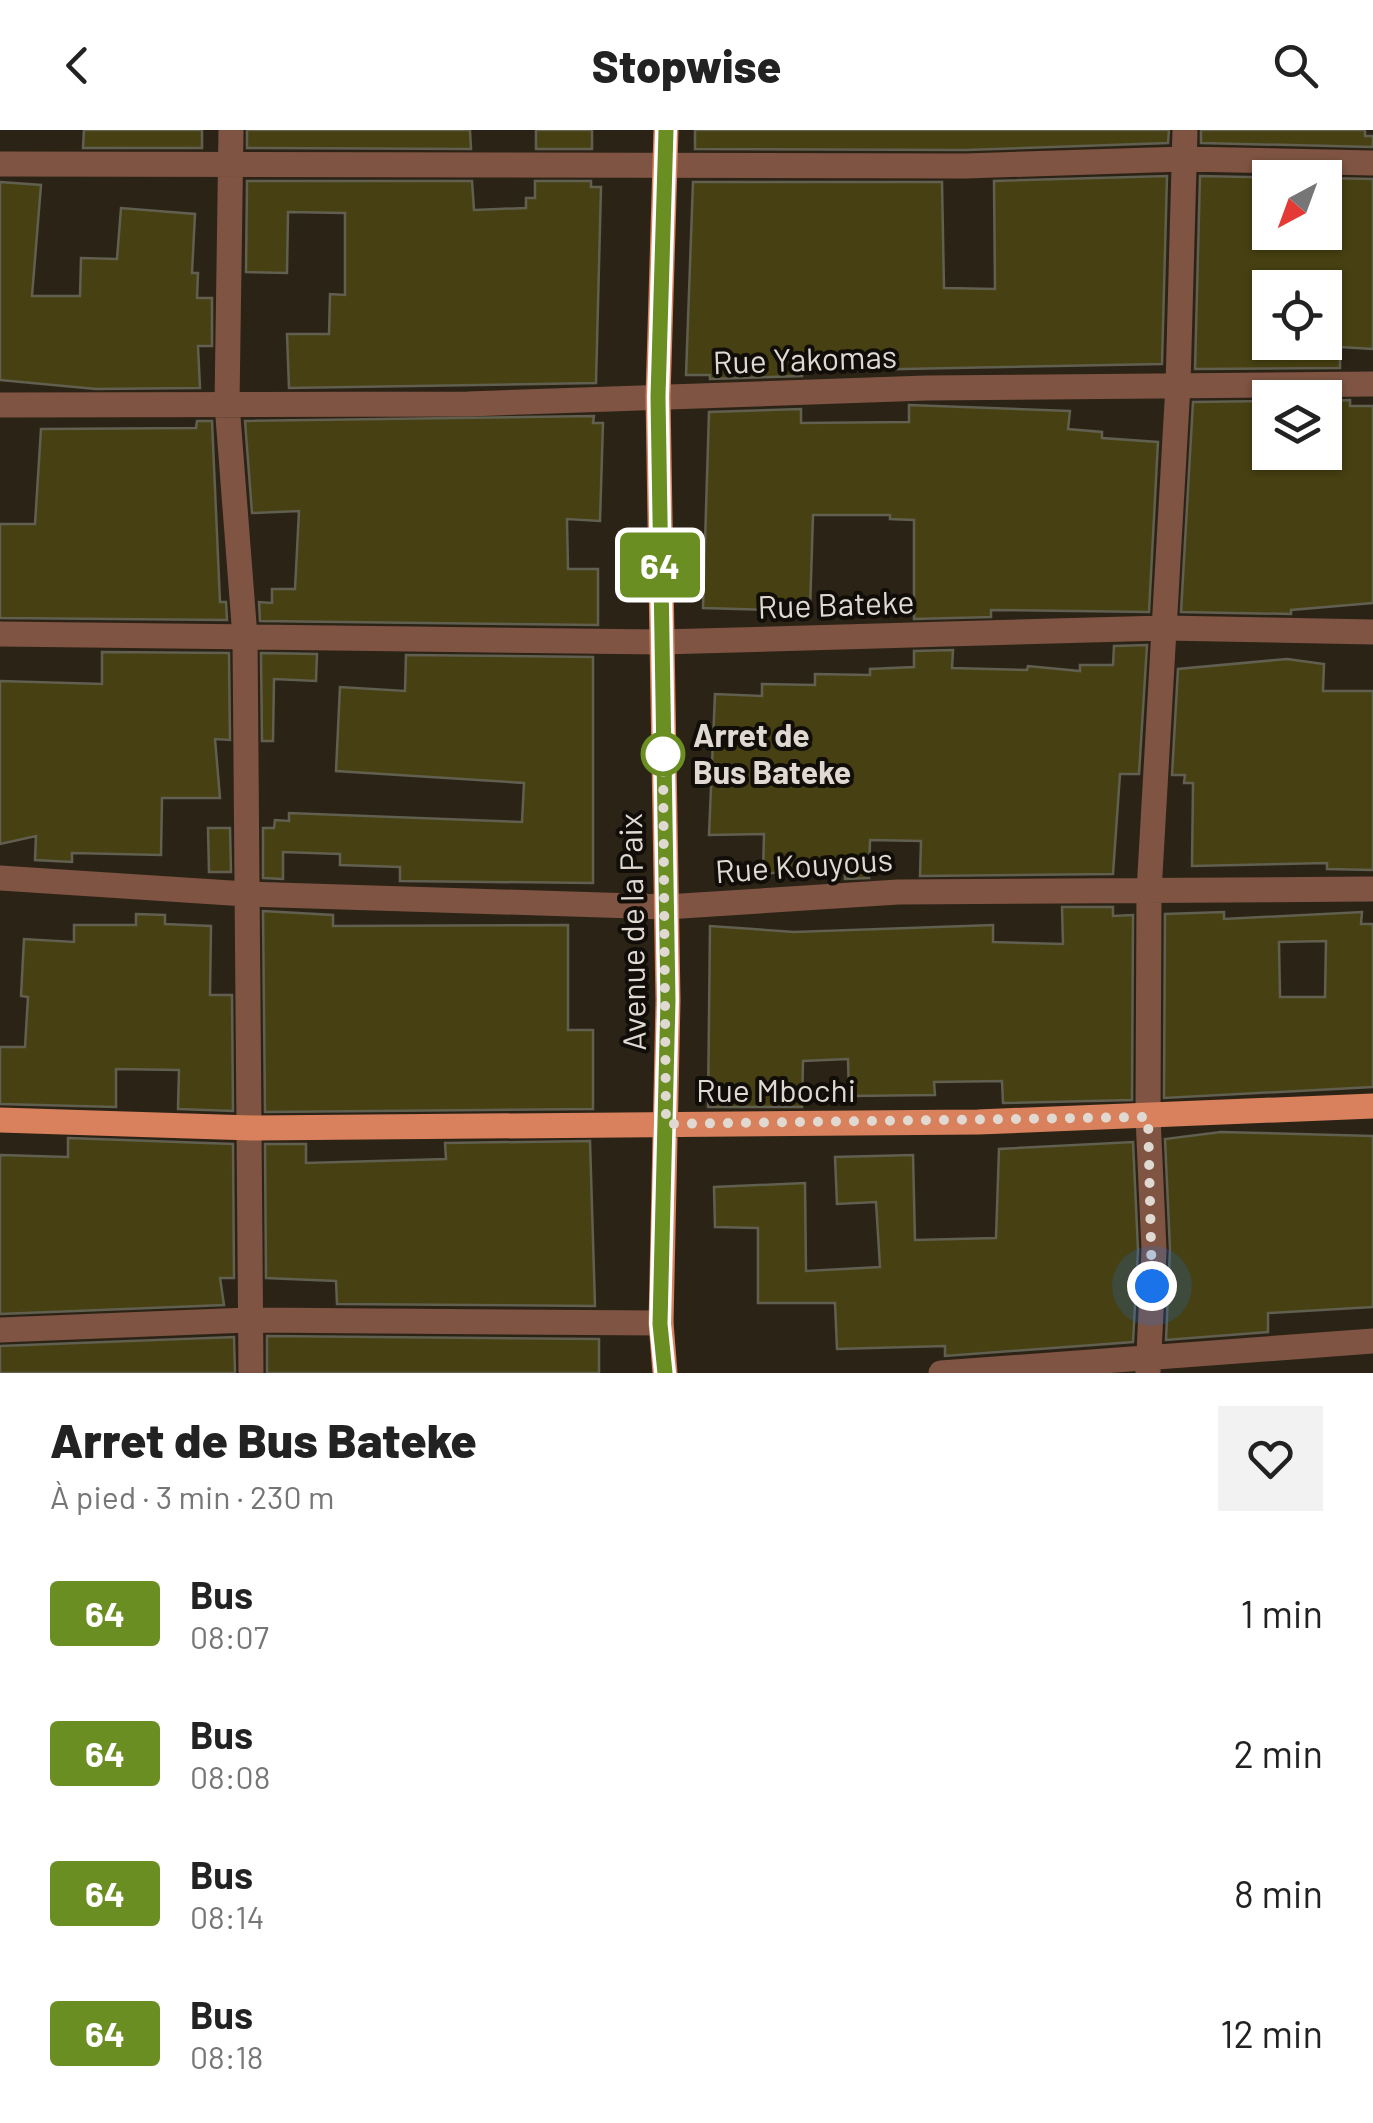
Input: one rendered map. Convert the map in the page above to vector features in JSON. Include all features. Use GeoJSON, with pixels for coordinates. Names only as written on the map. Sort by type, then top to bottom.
{"type":"FeatureCollection","features":[{"type":"Feature","properties":{"kind":"main road","name":"Avenue de la Paix"},"geometry":{"type":"LineString","coordinates":[[665,1373],[660,1324],[666,1124],[666,907],[658,397],[666,130]]}},
{"type":"Feature","properties":{"kind":"main road","name":"Rue Mbochi"},"geometry":{"type":"LineString","coordinates":[[0,1120],[81,1119],[252,1128],[666,1124],[1148,1117],[1373,1106]]}},
{"type":"Feature","properties":{"kind":"street"},"geometry":{"type":"LineString","coordinates":[[231,130],[227,404],[245,637],[251,1373]]}},
{"type":"Feature","properties":{"kind":"street"},"geometry":{"type":"LineString","coordinates":[[1148,1366],[1154,1250],[1148,1117],[1149,892],[1178,385],[1185,130]]}},
{"type":"Feature","properties":{"kind":"street"},"geometry":{"type":"LineString","coordinates":[[0,164],[965,166],[1184,159],[1373,163]]}},
{"type":"Feature","properties":{"kind":"street","name":"Rue Yakomas"},"geometry":{"type":"LineString","coordinates":[[0,405],[468,404],[1178,385],[1373,384]]}},
{"type":"Feature","properties":{"kind":"street","name":"Rue Bateke"},"geometry":{"type":"LineString","coordinates":[[0,634],[661,642],[1164,628],[1373,632]]}},
{"type":"Feature","properties":{"kind":"street","name":"Rue Kouyous"},"geometry":{"type":"LineString","coordinates":[[0,878],[246,894],[666,907],[898,892],[1373,889]]}},
{"type":"Feature","properties":{"kind":"street"},"geometry":{"type":"LineString","coordinates":[[0,1330],[248,1320],[660,1324]]}},
{"type":"Feature","properties":{"kind":"street"},"geometry":{"type":"LineString","coordinates":[[941,1373],[1148,1366],[1373,1341]]}},
{"type":"Feature","properties":{"kind":"building"},"geometry":{"type":"Polygon","coordinates":[[[84,130],[202,130],[202,148],[83,148],[84,130]]]}},
{"type":"Feature","properties":{"kind":"building"},"geometry":{"type":"Polygon","coordinates":[[[247,130],[470,130],[471,149],[247,148],[247,130]]]}},
{"type":"Feature","properties":{"kind":"building"},"geometry":{"type":"Polygon","coordinates":[[[536,130],[592,130],[592,149],[536,149],[536,130]]]}},
{"type":"Feature","properties":{"kind":"building"},"geometry":{"type":"Polygon","coordinates":[[[695,130],[1169,130],[1168,143],[965,150],[695,149],[695,130]]]}},
{"type":"Feature","properties":{"kind":"building"},"geometry":{"type":"Polygon","coordinates":[[[1201,130],[1365,130],[1365,136],[1373,136],[1373,147],[1201,143],[1201,130]]]}},
{"type":"Feature","properties":{"kind":"building"},"geometry":{"type":"Polygon","coordinates":[[[1167,176],[1162,364],[802,371],[802,376],[710,379],[710,375],[686,375],[693,182],[942,182],[944,288],[995,289],[994,181],[1167,176]]]}},
{"type":"Feature","properties":{"kind":"building"},"geometry":{"type":"Polygon","coordinates":[[[1200,176],[1252,177],[1252,250],[1342,250],[1342,178],[1373,179],[1373,349],[1342,347],[1342,270],[1252,270],[1252,360],[1340,360],[1340,368],[1195,369],[1200,176]]]}},
{"type":"Feature","properties":{"kind":"building"},"geometry":{"type":"Polygon","coordinates":[[[247,181],[472,181],[474,210],[526,208],[526,198],[535,198],[535,181],[591,181],[591,187],[601,187],[596,383],[289,388],[287,334],[329,334],[330,294],[345,295],[345,213],[288,212],[287,273],[246,272],[247,181]]]}},
{"type":"Feature","properties":{"kind":"building"},"geometry":{"type":"Polygon","coordinates":[[[0,182],[41,185],[32,296],[80,296],[81,258],[117,259],[121,208],[195,214],[192,273],[198,273],[197,298],[212,298],[212,346],[198,346],[200,388],[96,389],[0,380],[0,182]]]}},
{"type":"Feature","properties":{"kind":"building"},"geometry":{"type":"Polygon","coordinates":[[[1342,400],[1350,400],[1350,406],[1373,406],[1373,603],[1291,610],[1291,614],[1181,612],[1193,402],[1252,401],[1252,470],[1342,470],[1342,400]]]}},
{"type":"Feature","properties":{"kind":"building"},"geometry":{"type":"Polygon","coordinates":[[[909,405],[1070,411],[1068,429],[1102,432],[1102,438],[1158,442],[1149,612],[991,610],[991,617],[914,619],[914,520],[890,519],[890,515],[813,515],[810,611],[703,608],[709,412],[801,409],[801,423],[909,422],[909,405]]]}},
{"type":"Feature","properties":{"kind":"building"},"geometry":{"type":"Polygon","coordinates":[[[594,416],[593,423],[603,423],[600,521],[567,519],[568,569],[598,569],[598,625],[260,621],[259,602],[272,603],[272,589],[295,589],[299,511],[252,513],[245,421],[594,416]]]}},
{"type":"Feature","properties":{"kind":"building"},"geometry":{"type":"Polygon","coordinates":[[[197,421],[212,421],[220,602],[226,602],[227,620],[0,618],[0,524],[35,524],[41,429],[196,428],[197,421]]]}},
{"type":"Feature","properties":{"kind":"building"},"geometry":{"type":"Polygon","coordinates":[[[1147,645],[1139,774],[1120,774],[1113,874],[920,876],[921,841],[870,840],[869,878],[845,879],[845,866],[763,874],[764,834],[709,835],[715,694],[762,696],[762,684],[815,685],[815,674],[870,675],[870,669],[914,667],[914,651],[953,650],[952,668],[1027,670],[1028,666],[1080,671],[1080,665],[1113,665],[1114,646],[1147,645]]]}},
{"type":"Feature","properties":{"kind":"building"},"geometry":{"type":"Polygon","coordinates":[[[102,652],[229,653],[230,740],[215,739],[220,798],[162,798],[161,855],[72,853],[72,862],[35,860],[36,836],[0,844],[0,681],[102,684],[102,652]]]}},
{"type":"Feature","properties":{"kind":"building"},"geometry":{"type":"Polygon","coordinates":[[[261,653],[317,654],[316,681],[274,679],[273,741],[262,741],[261,653]]]}},
{"type":"Feature","properties":{"kind":"building"},"geometry":{"type":"Polygon","coordinates":[[[406,655],[593,657],[593,883],[400,881],[400,867],[340,865],[340,854],[283,852],[283,879],[263,878],[263,828],[274,828],[275,820],[289,821],[289,813],[522,822],[524,783],[336,771],[340,687],[405,691],[406,655]]]}},
{"type":"Feature","properties":{"kind":"building"},"geometry":{"type":"Polygon","coordinates":[[[1287,659],[1324,664],[1323,691],[1373,691],[1373,870],[1327,869],[1327,863],[1192,866],[1193,783],[1184,783],[1185,775],[1172,775],[1178,669],[1287,659]]]}},
{"type":"Feature","properties":{"kind":"building"},"geometry":{"type":"Polygon","coordinates":[[[208,828],[230,828],[231,872],[209,872],[208,828]]]}},
{"type":"Feature","properties":{"kind":"building"},"geometry":{"type":"Polygon","coordinates":[[[1062,907],[1113,907],[1113,916],[1133,915],[1132,1100],[1003,1103],[1002,1081],[934,1082],[935,1095],[849,1096],[848,1059],[803,1061],[802,1107],[708,1107],[710,926],[794,932],[993,925],[993,942],[1063,944],[1062,907]]]}},
{"type":"Feature","properties":{"kind":"building"},"geometry":{"type":"Polygon","coordinates":[[[263,911],[333,915],[333,926],[568,925],[568,1030],[593,1030],[593,1109],[265,1112],[263,911]]]}},
{"type":"Feature","properties":{"kind":"building"},"geometry":{"type":"Polygon","coordinates":[[[1224,912],[1224,919],[1362,912],[1361,924],[1373,924],[1373,1087],[1164,1098],[1165,914],[1224,912]],[[1326,941],[1279,942],[1280,997],[1325,997],[1326,941]]]}},
{"type":"Feature","properties":{"kind":"building"},"geometry":{"type":"Polygon","coordinates":[[[136,914],[165,915],[165,924],[211,926],[210,995],[232,995],[233,1111],[178,1109],[179,1070],[116,1069],[116,1107],[0,1104],[0,1047],[25,1047],[28,997],[21,996],[24,939],[74,942],[74,925],[136,925],[136,914]]]}},
{"type":"Feature","properties":{"kind":"building"},"geometry":{"type":"Polygon","coordinates":[[[1221,1132],[1373,1136],[1373,1307],[1268,1313],[1268,1332],[1166,1340],[1170,1249],[1165,1139],[1221,1132]]]}},
{"type":"Feature","properties":{"kind":"building"},"geometry":{"type":"Polygon","coordinates":[[[68,1138],[233,1144],[234,1278],[220,1278],[224,1305],[0,1314],[0,1155],[68,1157],[68,1138]]]}},
{"type":"Feature","properties":{"kind":"building"},"geometry":{"type":"Polygon","coordinates":[[[590,1141],[595,1306],[337,1304],[336,1281],[266,1278],[265,1144],[306,1144],[306,1163],[446,1159],[445,1143],[590,1141]]]}},
{"type":"Feature","properties":{"kind":"building"},"geometry":{"type":"Polygon","coordinates":[[[1133,1142],[1138,1250],[1133,1342],[945,1356],[945,1346],[837,1349],[835,1303],[758,1303],[758,1228],[715,1227],[714,1187],[805,1183],[806,1271],[880,1267],[876,1202],[837,1204],[835,1157],[913,1155],[915,1240],[996,1238],[999,1149],[1133,1142]]]}},
{"type":"Feature","properties":{"kind":"building"},"geometry":{"type":"Polygon","coordinates":[[[267,1336],[599,1339],[599,1373],[267,1373],[267,1336]]]}},
{"type":"Feature","properties":{"kind":"building"},"geometry":{"type":"Polygon","coordinates":[[[234,1337],[235,1373],[0,1373],[0,1346],[234,1337]]]}},
{"type":"Feature","properties":{"kind":"bus line","name":"64"},"geometry":{"type":"LineString","coordinates":[[665,1373],[660,1324],[668,1000],[658,397],[666,130]]}},
{"type":"Feature","properties":{"kind":"place","name":"Arret de Bus Bateke"},"geometry":{"type":"Point","coordinates":[663,754]}},
{"type":"Feature","properties":{"kind":"route"},"geometry":{"type":"LineString","coordinates":[[663,754],[668,1000],[666,1124],[1148,1117],[1152,1286]]}}]}
